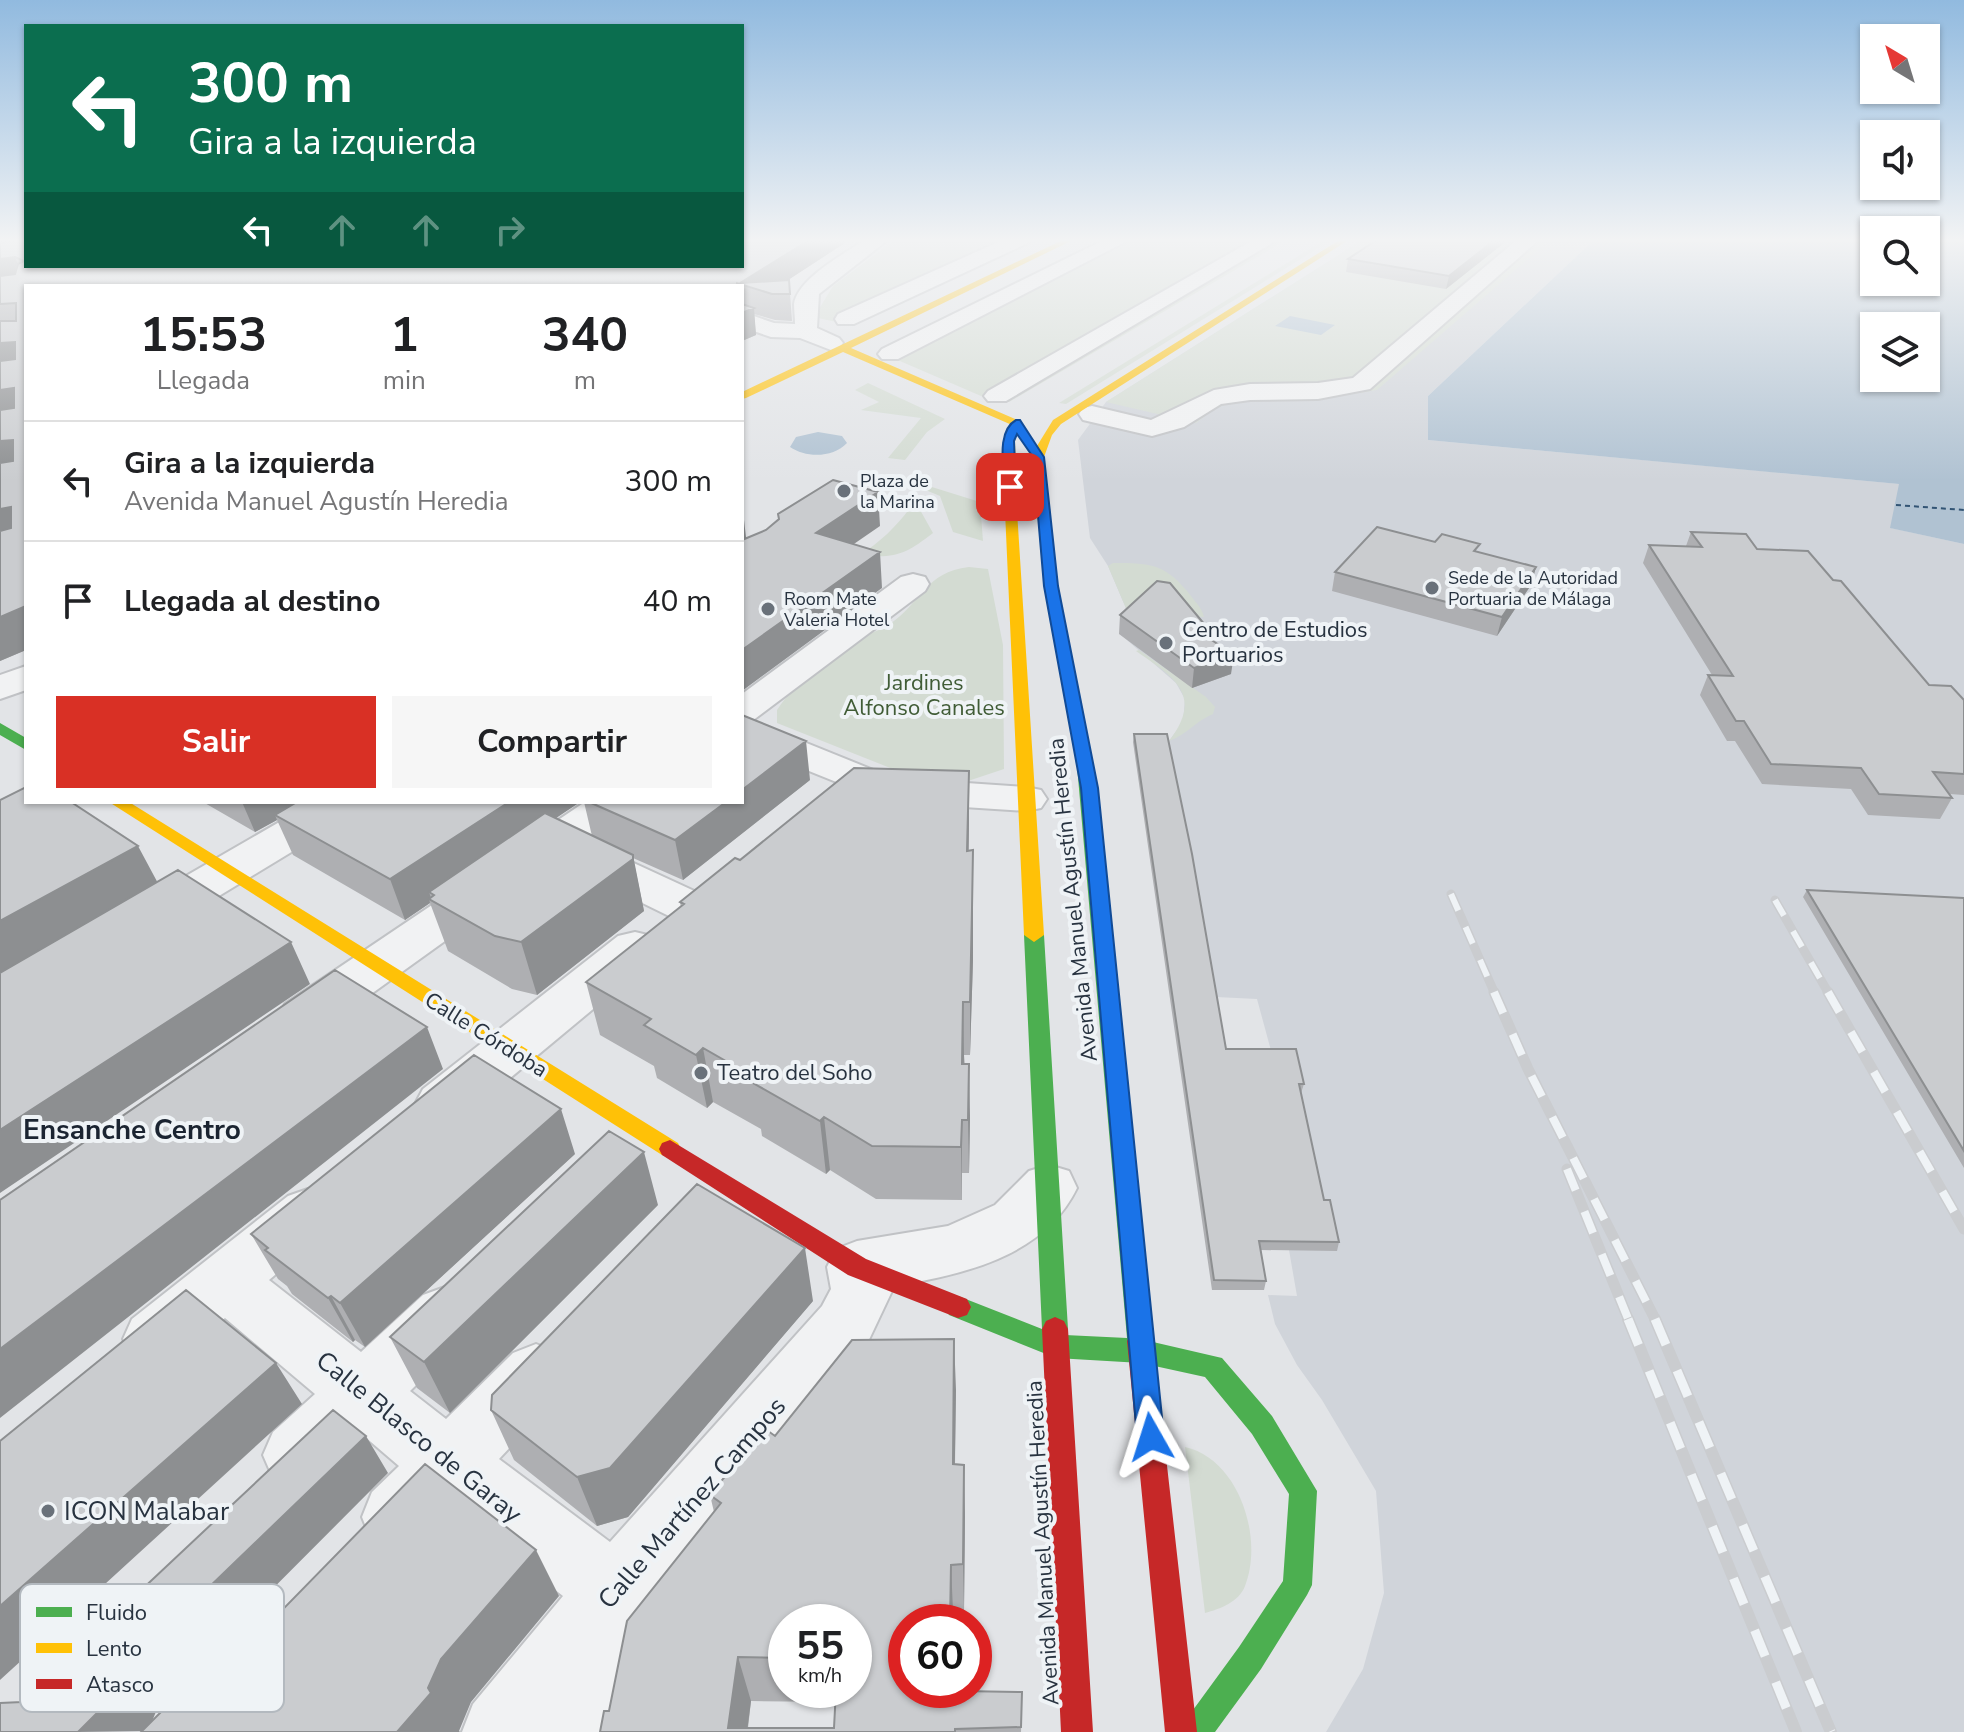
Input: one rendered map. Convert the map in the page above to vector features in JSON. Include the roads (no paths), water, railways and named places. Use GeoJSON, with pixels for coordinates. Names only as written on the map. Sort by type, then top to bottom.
{"type":"FeatureCollection","features":[{"type":"Feature","properties":{"kind":"main road"},"geometry":{"type":"LineString","coordinates":[[744,395],[902,320]]}},
{"type":"Feature","properties":{"kind":"main road"},"geometry":{"type":"LineString","coordinates":[[1038,457],[1047,435],[1057,422],[1218,320]]}},
{"type":"Feature","properties":{"kind":"main road"},"geometry":{"type":"LineString","coordinates":[[843,348],[1016,423],[1035,409]]}},
{"type":"Feature","properties":{"kind":"main road","name":"Avenida Manuel Agustín Heredia"},"geometry":{"type":"LineString","coordinates":[[1016,423],[1038,457],[1051,586],[1089,788],[1141,1351],[1181,1732]]}},
{"type":"Feature","properties":{"kind":"main road","name":"Avenida Manuel Agustín Heredia"},"geometry":{"type":"LineString","coordinates":[[1016,423],[1009,441],[1077,1732]]}},
{"type":"Feature","properties":{"kind":"main road"},"geometry":{"type":"LineString","coordinates":[[0,728],[24,741]]}},
{"type":"Feature","properties":{"kind":"main road"},"geometry":{"type":"LineString","coordinates":[[0,749],[24,741]]}},
{"type":"Feature","properties":{"kind":"main road","name":"Calle Córdoba"},"geometry":{"type":"LineString","coordinates":[[120,804],[509,1049],[622,1148],[701,1202],[1056,1346],[1141,1351],[1213,1367],[1262,1425],[1303,1491],[1297,1585],[1250,1658],[1196,1732]]}},
{"type":"Feature","properties":{"kind":"street"},"geometry":{"type":"LineString","coordinates":[[890,354],[959,320]]}},
{"type":"Feature","properties":{"kind":"street"},"geometry":{"type":"LineString","coordinates":[[997,396],[1129,320]]}},
{"type":"Feature","properties":{"kind":"street"},"geometry":{"type":"LineString","coordinates":[[1092,414],[1152,428],[1175,421],[1214,398],[1250,392],[1318,391],[1361,384],[1436,320]]}},
{"type":"Feature","properties":{"kind":"street"},"geometry":{"type":"LineString","coordinates":[[744,321],[763,338],[806,323]]}},
{"type":"Feature","properties":{"kind":"street"},"geometry":{"type":"LineString","coordinates":[[806,323],[843,348]]}},
{"type":"Feature","properties":{"kind":"street"},"geometry":{"type":"LineString","coordinates":[[744,711],[913,584]]}},
{"type":"Feature","properties":{"kind":"street"},"geometry":{"type":"LineString","coordinates":[[0,688],[24,678]]}},
{"type":"Feature","properties":{"kind":"street"},"geometry":{"type":"LineString","coordinates":[[744,731],[830,789],[1026,799]]}},
{"type":"Feature","properties":{"kind":"street"},"geometry":{"type":"LineString","coordinates":[[107,942],[341,804]]}},
{"type":"Feature","properties":{"kind":"street"},"geometry":{"type":"LineString","coordinates":[[260,1047],[610,804]]}},
{"type":"Feature","properties":{"kind":"street"},"geometry":{"type":"LineString","coordinates":[[555,842],[687,906]]}},
{"type":"Feature","properties":{"kind":"street"},"geometry":{"type":"LineString","coordinates":[[398,1140],[722,878]]}},
{"type":"Feature","properties":{"kind":"street"},"geometry":{"type":"LineString","coordinates":[[119,1368],[349,1180]]}},
{"type":"Feature","properties":{"kind":"street"},"geometry":{"type":"LineString","coordinates":[[857,1267],[955,1250],[1016,1222],[1049,1188]]}},
{"type":"Feature","properties":{"kind":"street","name":"Calle Martínez Campos"},"geometry":{"type":"LineString","coordinates":[[501,1732],[615,1591],[844,1326],[862,1291],[857,1267]]}},
{"type":"Feature","properties":{"kind":"street","name":"Calle Blasco de Garay"},"geometry":{"type":"LineString","coordinates":[[225,1281],[449,1464],[615,1591]]}},
{"type":"Feature","properties":{"kind":"street"},"geometry":{"type":"LineString","coordinates":[[247,1502],[478,1284]]}},
{"type":"Feature","properties":{"kind":"street"},"geometry":{"type":"LineString","coordinates":[[352,1564],[576,1332]]}},
{"type":"Feature","properties":{"kind":"street"},"geometry":{"type":"LineString","coordinates":[[584,1732],[615,1591]]}},
{"type":"Feature","properties":{"kind":"water"},"geometry":{"type":"Polygon","coordinates":[[[1284,320],[1309,320],[1335,325],[1321,335],[1275,326],[1284,320]]]}},
{"type":"Feature","properties":{"kind":"water"},"geometry":{"type":"Polygon","coordinates":[[[1509,320],[1860,320],[1860,392],[1940,392],[1940,320],[1964,320],[1964,544],[1890,528],[1899,484],[1428,440],[1428,396],[1509,320]]]}},
{"type":"Feature","properties":{"kind":"water"},"geometry":{"type":"Polygon","coordinates":[[[818,432],[842,436],[847,443],[834,452],[819,455],[790,447],[796,437],[818,432]]]}},
{"type":"Feature","properties":{"kind":"railway"},"geometry":{"type":"LineString","coordinates":[[1451,894],[1495,994]]}},
{"type":"Feature","properties":{"kind":"railway"},"geometry":{"type":"LineString","coordinates":[[1775,900],[1829,994]]}},
{"type":"Feature","properties":{"kind":"railway"},"geometry":{"type":"LineString","coordinates":[[1494,992],[1528,1069],[1655,1319]]}},
{"type":"Feature","properties":{"kind":"railway"},"geometry":{"type":"LineString","coordinates":[[1828,992],[1964,1229]]}},
{"type":"Feature","properties":{"kind":"railway"},"geometry":{"type":"LineString","coordinates":[[1567,1169],[1629,1321]]}},
{"type":"Feature","properties":{"kind":"railway"},"geometry":{"type":"LineString","coordinates":[[1628,1319],[1796,1732]]}},
{"type":"Feature","properties":{"kind":"railway"},"geometry":{"type":"LineString","coordinates":[[1655,1319],[1831,1732]]}},
{"type":"Feature","properties":{"kind":"place","name":"Plaza de la Marina"},"geometry":{"type":"Point","coordinates":[844,491]}},
{"type":"Feature","properties":{"kind":"place","name":"Sede de la Autoridad Portuaria de Málaga"},"geometry":{"type":"Point","coordinates":[1432,588]}},
{"type":"Feature","properties":{"kind":"place","name":"Room Mate Valeria Hotel"},"geometry":{"type":"Point","coordinates":[768,609]}},
{"type":"Feature","properties":{"kind":"place","name":"Centro de Estudios Portuarios"},"geometry":{"type":"Point","coordinates":[1166,643]}},
{"type":"Feature","properties":{"kind":"place","name":"Teatro del Soho"},"geometry":{"type":"Point","coordinates":[701,1073]}},
{"type":"Feature","properties":{"kind":"place","name":"ICON Malabar"},"geometry":{"type":"Point","coordinates":[48,1511]}},
{"type":"Feature","properties":{"kind":"district","name":"Ensanche Centro"},"geometry":{"type":"Point","coordinates":[132,1130]}},
{"type":"Feature","properties":{"kind":"park label","name":"Jardines Alfonso Canales"},"geometry":{"type":"Point","coordinates":[924,696]}}]}
